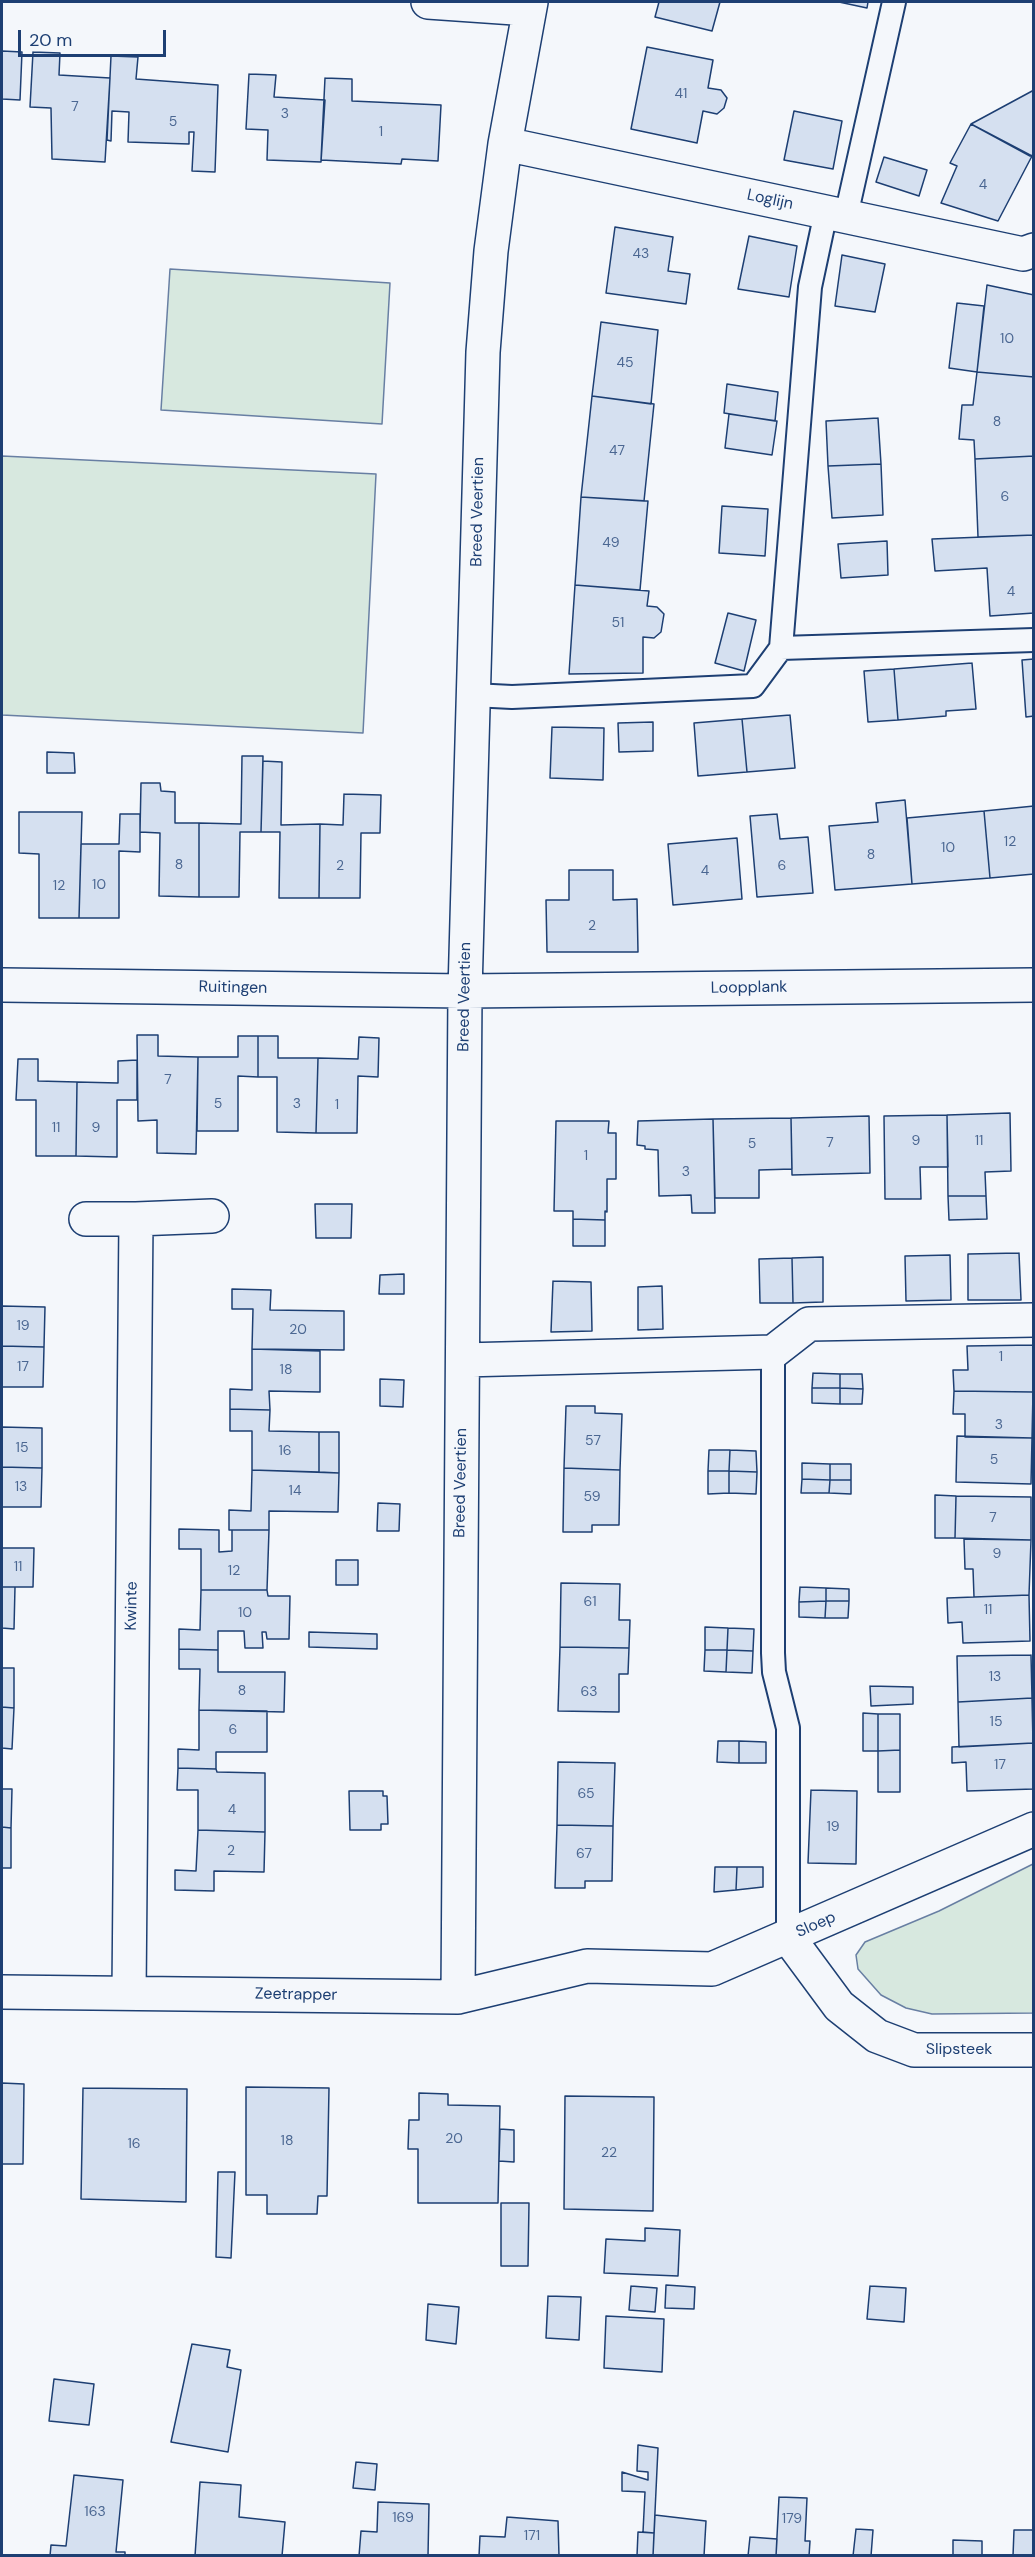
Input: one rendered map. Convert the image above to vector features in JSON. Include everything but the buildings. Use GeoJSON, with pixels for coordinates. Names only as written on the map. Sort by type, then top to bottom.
{"type":"FeatureCollection","features":[{"type":"Feature","properties":{"kind":"street"},"geometry":{"type":"LineString","coordinates":[[428,2],[530,5]]}},
{"type":"Feature","properties":{"kind":"street","name":"Breed Veertien"},"geometry":{"type":"LineString","coordinates":[[458,1997],[465,991],[483,352],[491,251],[505,144],[530,5]]}},
{"type":"Feature","properties":{"kind":"street","name":"Loglijn"},"geometry":{"type":"LineString","coordinates":[[505,144],[1023,254],[1034,250]]}},
{"type":"Feature","properties":{"kind":"street","name":"Ruitingen"},"geometry":{"type":"LineString","coordinates":[[2,985],[465,991]]}},
{"type":"Feature","properties":{"kind":"street","name":"Loopplank"},"geometry":{"type":"LineString","coordinates":[[465,991],[1034,985]]}},
{"type":"Feature","properties":{"kind":"street"},"geometry":{"type":"LineString","coordinates":[[86,1219],[212,1216]]}},
{"type":"Feature","properties":{"kind":"street","name":"Kwinte"},"geometry":{"type":"LineString","coordinates":[[129,1994],[136,1219]]}},
{"type":"Feature","properties":{"kind":"street"},"geometry":{"type":"LineString","coordinates":[[462,1360],[773,1352],[809,1324],[1034,1320]]}},
{"type":"Feature","properties":{"kind":"street","name":"Sloep"},"geometry":{"type":"LineString","coordinates":[[587,1966],[712,1969],[1034,1829]]}},
{"type":"Feature","properties":{"kind":"street","name":"Slipsteek"},"geometry":{"type":"LineString","coordinates":[[788,1937],[839,2006],[876,2036],[914,2050],[1034,2050]]}},
{"type":"Feature","properties":{"kind":"street","name":"Zeetrapper"},"geometry":{"type":"LineString","coordinates":[[2,1992],[458,1997],[587,1966]]}},
{"type":"Feature","properties":{"kind":"lane"},"geometry":{"type":"LineString","coordinates":[[473,695],[512,697],[753,686],[782,648],[810,287],[836,214],[894,2]]}},
{"type":"Feature","properties":{"kind":"lane"},"geometry":{"type":"LineString","coordinates":[[782,648],[1034,640]]}},
{"type":"Feature","properties":{"kind":"lane"},"geometry":{"type":"LineString","coordinates":[[773,1352],[773,1653],[774,1672],[788,1728],[788,1937]]}},
{"type":"Feature","properties":{"kind":"shaded area"},"geometry":{"type":"Polygon","coordinates":[[[170,269],[390,283],[382,424],[161,410],[170,269]]]}},
{"type":"Feature","properties":{"kind":"shaded area"},"geometry":{"type":"Polygon","coordinates":[[[2,456],[376,474],[363,733],[2,715],[2,456]]]}},
{"type":"Feature","properties":{"kind":"shaded area"},"geometry":{"type":"Polygon","coordinates":[[[1033,1864],[1033,2013],[932,2014],[906,2008],[881,1995],[858,1969],[856,1955],[865,1942],[939,1911],[1033,1864]]]}}]}
